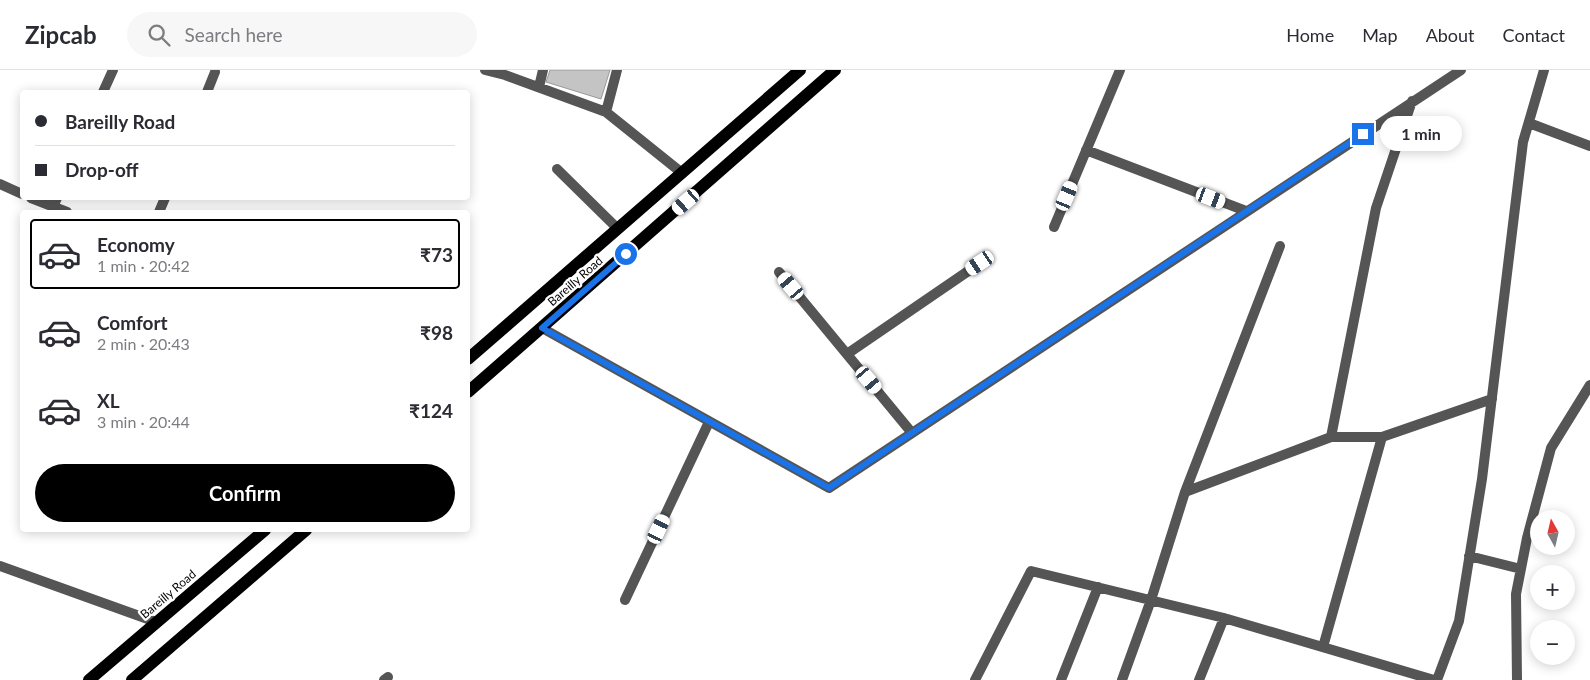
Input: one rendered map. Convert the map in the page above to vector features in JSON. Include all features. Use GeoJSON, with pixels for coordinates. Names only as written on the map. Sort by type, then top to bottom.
{"type":"FeatureCollection","features":[{"type":"Feature","properties":{"kind":"main road","name":"Bareilly Road"},"geometry":{"type":"LineString","coordinates":[[470,357],[800,70]]}},
{"type":"Feature","properties":{"kind":"main road","name":"Bareilly Road"},"geometry":{"type":"LineString","coordinates":[[470,390],[834,70]]}},
{"type":"Feature","properties":{"kind":"main road","name":"Bareilly Road"},"geometry":{"type":"LineString","coordinates":[[90,680],[263,532]]}},
{"type":"Feature","properties":{"kind":"main road"},"geometry":{"type":"LineString","coordinates":[[132,680],[304,532]]}},
{"type":"Feature","properties":{"kind":"street"},"geometry":{"type":"LineString","coordinates":[[104,90],[113,70]]}},
{"type":"Feature","properties":{"kind":"street"},"geometry":{"type":"LineString","coordinates":[[485,70],[505,75],[606,112],[682,173]]}},
{"type":"Feature","properties":{"kind":"street"},"geometry":{"type":"LineString","coordinates":[[539,87],[543,70]]}},
{"type":"Feature","properties":{"kind":"street"},"geometry":{"type":"LineString","coordinates":[[606,112],[617,70]]}},
{"type":"Feature","properties":{"kind":"street"},"geometry":{"type":"LineString","coordinates":[[1054,227],[1120,70]]}},
{"type":"Feature","properties":{"kind":"street"},"geometry":{"type":"LineString","coordinates":[[542,328],[829,488],[1461,70]]}},
{"type":"Feature","properties":{"kind":"street"},"geometry":{"type":"LineString","coordinates":[[974,680],[1031,571],[1224,618],[1435,680],[1459,621],[1492,399],[1523,142],[1544,70]]}},
{"type":"Feature","properties":{"kind":"street"},"geometry":{"type":"LineString","coordinates":[[208,90],[215,72]]}},
{"type":"Feature","properties":{"kind":"street"},"geometry":{"type":"LineString","coordinates":[[1331,437],[1376,208],[1412,102]]}},
{"type":"Feature","properties":{"kind":"street"},"geometry":{"type":"LineString","coordinates":[[1529,123],[1590,146]]}},
{"type":"Feature","properties":{"kind":"street"},"geometry":{"type":"LineString","coordinates":[[1086,150],[1246,211]]}},
{"type":"Feature","properties":{"kind":"street"},"geometry":{"type":"LineString","coordinates":[[557,168],[618,229]]}},
{"type":"Feature","properties":{"kind":"street"},"geometry":{"type":"LineString","coordinates":[[0,184],[20,193]]}},
{"type":"Feature","properties":{"kind":"street"},"geometry":{"type":"LineString","coordinates":[[1122,680],[1151,600],[1185,492],[1280,246]]}},
{"type":"Feature","properties":{"kind":"street"},"geometry":{"type":"LineString","coordinates":[[847,354],[980,263]]}},
{"type":"Feature","properties":{"kind":"street"},"geometry":{"type":"LineString","coordinates":[[779,272],[912,433]]}},
{"type":"Feature","properties":{"kind":"street"},"geometry":{"type":"LineString","coordinates":[[1517,680],[1516,594],[1527,538],[1552,448],[1589,390]]}},
{"type":"Feature","properties":{"kind":"street"},"geometry":{"type":"LineString","coordinates":[[1185,492],[1331,437],[1382,438],[1492,399]]}},
{"type":"Feature","properties":{"kind":"street"},"geometry":{"type":"LineString","coordinates":[[625,600],[709,422]]}},
{"type":"Feature","properties":{"kind":"street"},"geometry":{"type":"LineString","coordinates":[[1323,647],[1382,438]]}},
{"type":"Feature","properties":{"kind":"street"},"geometry":{"type":"LineString","coordinates":[[1470,556],[1521,569]]}},
{"type":"Feature","properties":{"kind":"street"},"geometry":{"type":"LineString","coordinates":[[0,566],[156,622]]}},
{"type":"Feature","properties":{"kind":"street"},"geometry":{"type":"LineString","coordinates":[[1061,680],[1098,587]]}},
{"type":"Feature","properties":{"kind":"street"},"geometry":{"type":"LineString","coordinates":[[1199,680],[1224,618]]}},
{"type":"Feature","properties":{"kind":"building"},"geometry":{"type":"Polygon","coordinates":[[[550,70],[610,70],[601,99],[546,82],[550,70]]]}},
{"type":"Feature","properties":{"kind":"route"},"geometry":{"type":"LineString","coordinates":[[626,254],[542,328],[829,488],[1363,134]]}}]}
